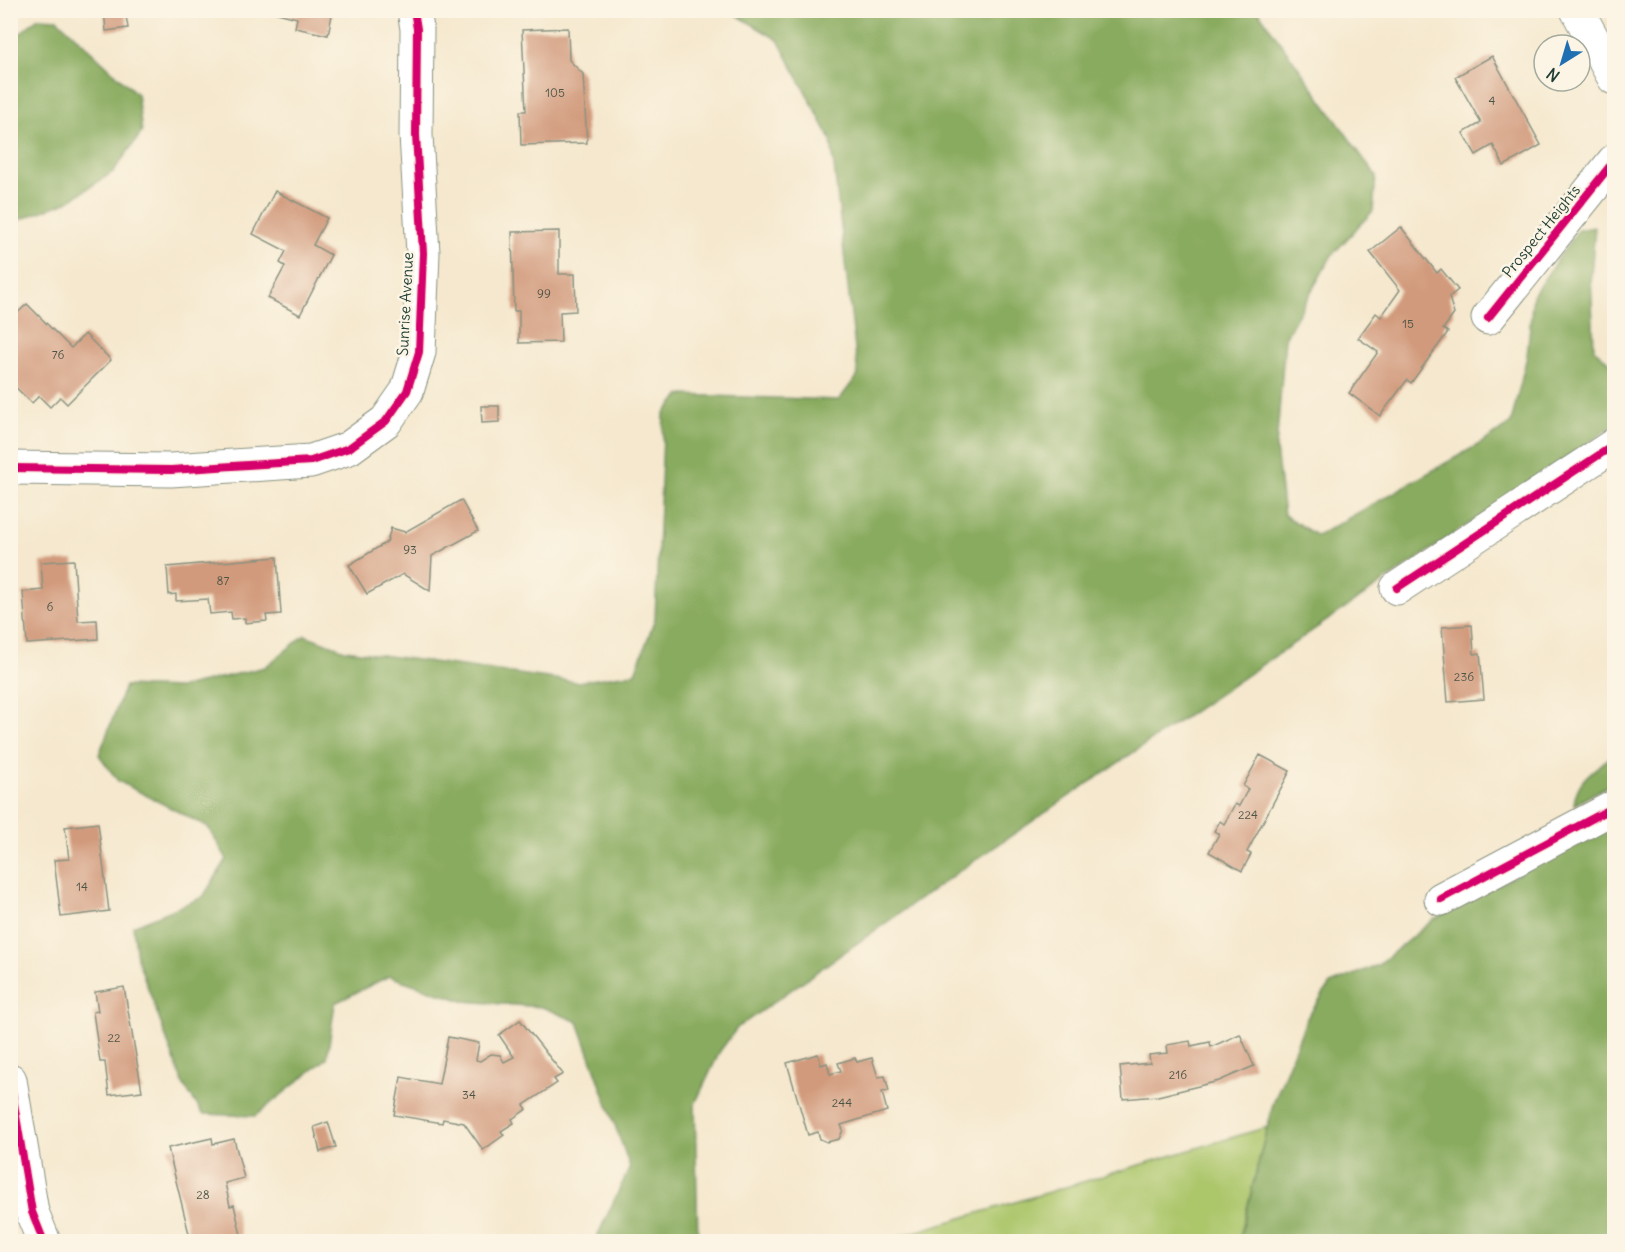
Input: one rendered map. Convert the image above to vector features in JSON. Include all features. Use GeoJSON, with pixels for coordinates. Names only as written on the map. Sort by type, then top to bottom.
{"type":"FeatureCollection","features":[{"type":"Feature","properties":{"kind":"street","name":"Sunrise Avenue"},"geometry":{"type":"LineString","coordinates":[[10,468],[171,470],[311,460],[349,448],[386,422],[407,390],[419,352],[423,253],[416,135],[417,29],[414,10]]}},
{"type":"Feature","properties":{"kind":"street"},"geometry":{"type":"LineString","coordinates":[[1577,10],[1614,78]]}},
{"type":"Feature","properties":{"kind":"street","name":"Prospect Heights"},"geometry":{"type":"LineString","coordinates":[[1488,318],[1614,160]]}},
{"type":"Feature","properties":{"kind":"street"},"geometry":{"type":"LineString","coordinates":[[1397,588],[1614,445]]}},
{"type":"Feature","properties":{"kind":"street"},"geometry":{"type":"LineString","coordinates":[[1441,899],[1614,807]]}},
{"type":"Feature","properties":{"kind":"street"},"geometry":{"type":"LineString","coordinates":[[10,1080],[32,1212],[44,1242]]}},
{"type":"Feature","properties":{"kind":"green space"},"geometry":{"type":"Polygon","coordinates":[[[730,11],[1258,11],[1376,176],[1373,211],[1332,255],[1285,338],[1276,449],[1284,515],[1317,536],[1483,442],[1511,423],[1527,356],[1533,295],[1578,230],[1595,227],[1591,275],[1594,349],[1614,366],[1614,425],[958,872],[737,1028],[720,1051],[695,1104],[698,1241],[595,1241],[630,1167],[578,1022],[542,1007],[463,1001],[389,976],[335,1003],[327,1058],[255,1116],[203,1114],[183,1084],[137,958],[133,926],[203,897],[227,859],[208,827],[118,781],[99,755],[125,686],[179,688],[265,667],[305,635],[345,650],[577,682],[635,673],[655,619],[664,414],[680,395],[839,400],[858,375],[831,140],[778,40],[730,11]]]}},
{"type":"Feature","properties":{"kind":"green space"},"geometry":{"type":"Polygon","coordinates":[[[38,18],[57,19],[137,94],[142,132],[113,172],[67,202],[11,223],[11,41],[38,18]]]}},
{"type":"Feature","properties":{"kind":"green space"},"geometry":{"type":"Polygon","coordinates":[[[1614,754],[1614,782],[1574,805],[1578,788],[1583,781],[1614,754]]]}},
{"type":"Feature","properties":{"kind":"green space"},"geometry":{"type":"Polygon","coordinates":[[[1614,822],[1614,1241],[1239,1242],[1273,1104],[1307,1018],[1330,984],[1378,965],[1433,920],[1614,822]]]}},
{"type":"Feature","properties":{"kind":"green space"},"geometry":{"type":"Polygon","coordinates":[[[1267,1127],[1239,1241],[881,1242],[1267,1127]]]}},
{"type":"Feature","properties":{"kind":"building"},"geometry":{"type":"Polygon","coordinates":[[[104,10],[125,10],[128,28],[106,31],[104,10]]]}},
{"type":"Feature","properties":{"kind":"building"},"geometry":{"type":"Polygon","coordinates":[[[266,10],[333,10],[328,35],[295,28],[297,18],[266,10]]]}},
{"type":"Feature","properties":{"kind":"building"},"geometry":{"type":"Polygon","coordinates":[[[568,28],[569,60],[583,74],[587,143],[521,145],[520,111],[526,111],[522,30],[568,28]]]}},
{"type":"Feature","properties":{"kind":"building"},"geometry":{"type":"Polygon","coordinates":[[[1492,56],[1541,145],[1504,166],[1493,145],[1476,155],[1463,133],[1481,123],[1455,77],[1492,56]]]}},
{"type":"Feature","properties":{"kind":"building"},"geometry":{"type":"Polygon","coordinates":[[[275,191],[327,218],[313,245],[331,255],[300,315],[268,298],[285,266],[280,263],[286,251],[253,234],[275,191]]]}},
{"type":"Feature","properties":{"kind":"building"},"geometry":{"type":"Polygon","coordinates":[[[1401,227],[1437,273],[1441,269],[1458,290],[1449,297],[1454,314],[1443,329],[1448,332],[1411,383],[1407,380],[1380,416],[1349,393],[1378,352],[1358,338],[1376,313],[1381,317],[1400,290],[1370,252],[1401,227]]]}},
{"type":"Feature","properties":{"kind":"building"},"geometry":{"type":"Polygon","coordinates":[[[559,231],[559,274],[575,274],[576,311],[560,312],[561,342],[519,343],[519,311],[514,311],[512,232],[559,231]]]}},
{"type":"Feature","properties":{"kind":"building"},"geometry":{"type":"Polygon","coordinates":[[[27,304],[71,348],[85,334],[111,360],[67,404],[60,397],[50,407],[39,396],[32,403],[10,382],[10,320],[27,304]]]}},
{"type":"Feature","properties":{"kind":"building"},"geometry":{"type":"Polygon","coordinates":[[[481,406],[499,406],[499,422],[482,423],[481,406]]]}},
{"type":"Feature","properties":{"kind":"building"},"geometry":{"type":"Polygon","coordinates":[[[461,500],[478,531],[432,556],[430,591],[403,574],[367,594],[349,565],[387,542],[391,528],[405,532],[461,500]]]}},
{"type":"Feature","properties":{"kind":"building"},"geometry":{"type":"Polygon","coordinates":[[[277,557],[281,614],[266,615],[267,621],[245,623],[245,618],[232,619],[231,612],[210,614],[208,599],[176,601],[176,594],[169,595],[167,567],[277,557]]]}},
{"type":"Feature","properties":{"kind":"building"},"geometry":{"type":"Polygon","coordinates":[[[74,560],[78,621],[97,620],[98,639],[27,644],[23,592],[43,590],[41,562],[74,560]]]}},
{"type":"Feature","properties":{"kind":"building"},"geometry":{"type":"Polygon","coordinates":[[[1472,625],[1474,654],[1480,653],[1484,699],[1448,702],[1442,627],[1472,625]]]}},
{"type":"Feature","properties":{"kind":"building"},"geometry":{"type":"Polygon","coordinates":[[[1260,755],[1290,771],[1247,852],[1251,854],[1242,871],[1209,852],[1219,834],[1214,831],[1220,821],[1224,824],[1235,804],[1239,806],[1248,789],[1243,786],[1260,755]]]}},
{"type":"Feature","properties":{"kind":"building"},"geometry":{"type":"Polygon","coordinates":[[[98,823],[109,911],[61,917],[54,860],[69,859],[65,827],[98,823]]]}},
{"type":"Feature","properties":{"kind":"building"},"geometry":{"type":"Polygon","coordinates":[[[124,987],[142,1091],[109,1095],[105,1062],[100,1062],[93,1012],[98,1011],[95,992],[124,987]]]}},
{"type":"Feature","properties":{"kind":"building"},"geometry":{"type":"Polygon","coordinates":[[[520,1020],[563,1074],[554,1079],[557,1083],[524,1105],[527,1109],[512,1119],[514,1123],[501,1131],[504,1135],[483,1150],[464,1123],[443,1119],[442,1123],[394,1115],[401,1077],[439,1084],[448,1037],[479,1043],[476,1060],[480,1061],[491,1054],[500,1055],[504,1062],[514,1057],[499,1035],[520,1020]]]}},
{"type":"Feature","properties":{"kind":"building"},"geometry":{"type":"Polygon","coordinates":[[[1240,1034],[1254,1066],[1219,1081],[1158,1096],[1123,1099],[1120,1066],[1150,1063],[1149,1055],[1168,1053],[1167,1045],[1190,1041],[1191,1046],[1210,1042],[1211,1047],[1240,1034]]]}},
{"type":"Feature","properties":{"kind":"building"},"geometry":{"type":"Polygon","coordinates":[[[818,1054],[821,1065],[827,1063],[830,1074],[841,1071],[838,1063],[855,1058],[857,1062],[872,1058],[878,1077],[885,1076],[889,1091],[882,1092],[887,1111],[841,1125],[843,1130],[839,1139],[827,1142],[820,1139],[818,1132],[808,1135],[787,1063],[818,1054]]]}},
{"type":"Feature","properties":{"kind":"building"},"geometry":{"type":"Polygon","coordinates":[[[328,1122],[336,1147],[320,1152],[314,1127],[328,1122]]]}},
{"type":"Feature","properties":{"kind":"building"},"geometry":{"type":"Polygon","coordinates":[[[212,1138],[213,1144],[234,1139],[244,1178],[225,1183],[230,1206],[234,1205],[241,1235],[215,1242],[191,1242],[168,1148],[212,1138]]]}},
{"type":"Feature","properties":{"kind":"cycle path"},"geometry":{"type":"LineString","coordinates":[[10,468],[171,470],[311,461],[349,448],[386,421],[407,391],[419,352],[423,253],[416,135],[417,29],[414,10]]}},
{"type":"Feature","properties":{"kind":"cycle path"},"geometry":{"type":"LineString","coordinates":[[1488,318],[1614,161]]}},
{"type":"Feature","properties":{"kind":"cycle path"},"geometry":{"type":"LineString","coordinates":[[1397,588],[1614,445]]}},
{"type":"Feature","properties":{"kind":"cycle path"},"geometry":{"type":"LineString","coordinates":[[1441,899],[1614,807]]}},
{"type":"Feature","properties":{"kind":"cycle path"},"geometry":{"type":"LineString","coordinates":[[10,1080],[32,1212],[44,1242]]}}]}
